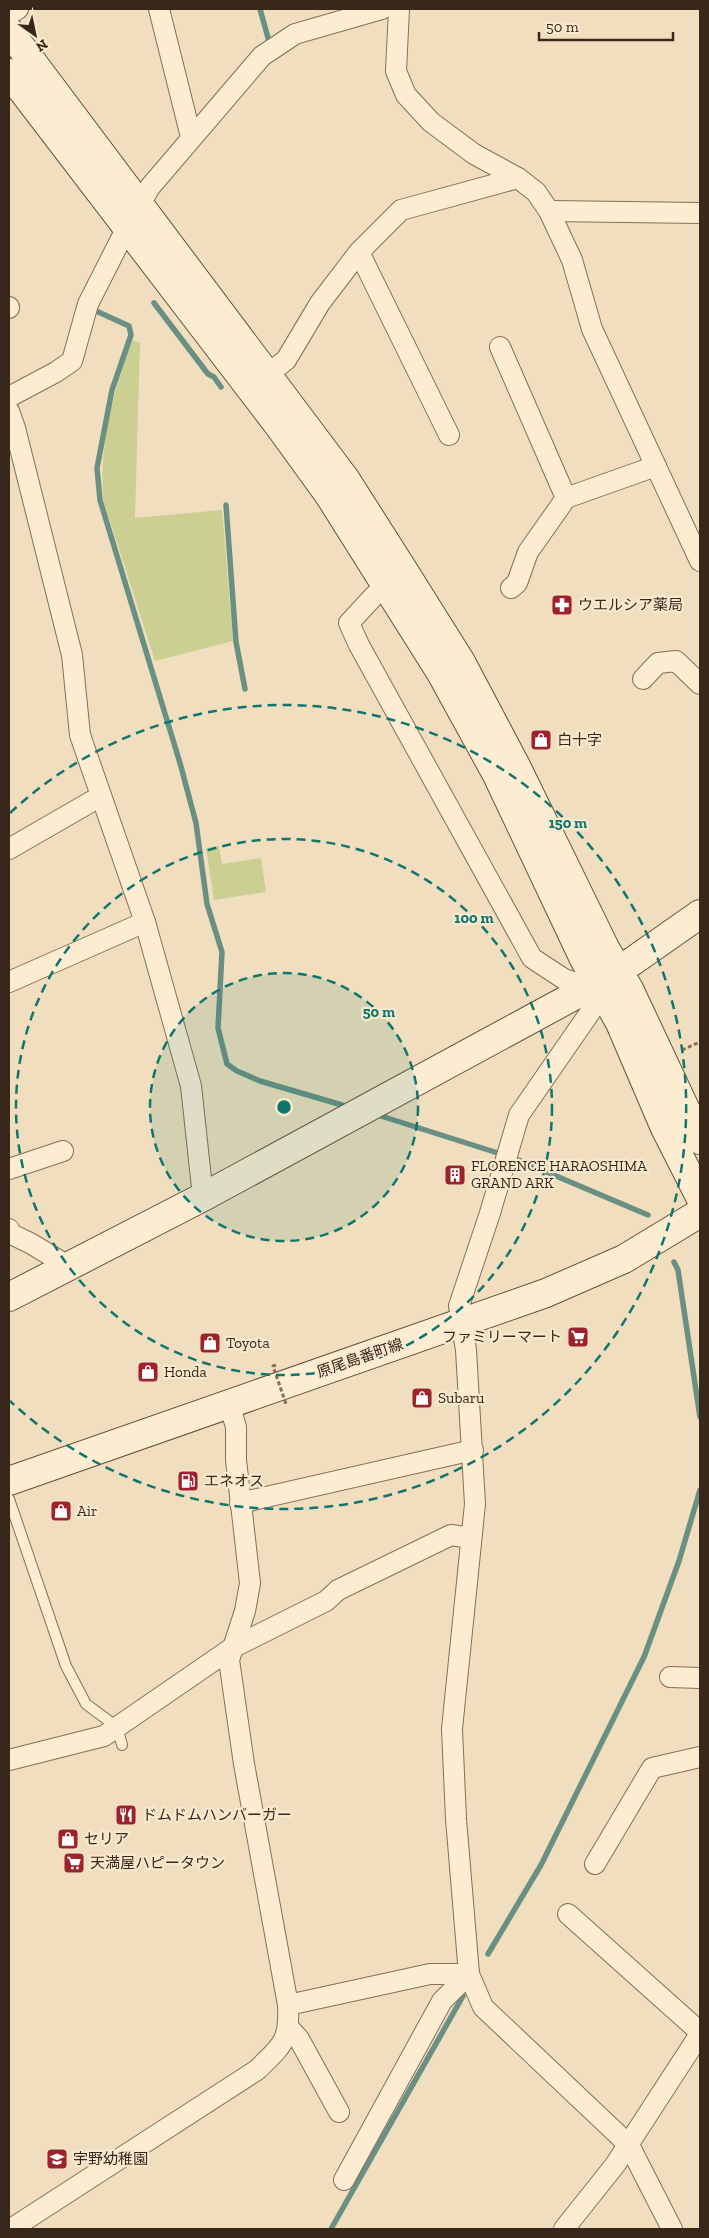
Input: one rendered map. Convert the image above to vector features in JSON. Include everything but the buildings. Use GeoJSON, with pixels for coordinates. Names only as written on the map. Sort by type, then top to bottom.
{"type":"FeatureCollection","features":[{"type":"Feature","properties":{"kind":"street"},"geometry":{"type":"LineString","coordinates":[[9,14],[18,9]]}},
{"type":"Feature","properties":{"kind":"street"},"geometry":{"type":"LineString","coordinates":[[159,9],[191,137]]}},
{"type":"Feature","properties":{"kind":"street"},"geometry":{"type":"LineString","coordinates":[[9,398],[72,361],[88,304],[126,229],[150,187],[262,56],[295,34],[382,9]]}},
{"type":"Feature","properties":{"kind":"street"},"geometry":{"type":"LineString","coordinates":[[399,9],[396,71],[406,95],[438,128],[474,154],[518,178],[536,192],[549,211],[572,260],[592,329],[700,561]]}},
{"type":"Feature","properties":{"kind":"street"},"geometry":{"type":"LineString","coordinates":[[9,31],[346,480],[461,662],[516,766],[601,980],[665,1128],[700,1198]]}},
{"type":"Feature","properties":{"kind":"street"},"geometry":{"type":"LineString","coordinates":[[9,73],[126,229],[279,426],[329,495],[440,673],[497,776],[584,959],[601,980]]}},
{"type":"Feature","properties":{"kind":"street"},"geometry":{"type":"LineString","coordinates":[[268,374],[286,360],[320,302],[359,252],[401,210],[518,178]]}},
{"type":"Feature","properties":{"kind":"street"},"geometry":{"type":"LineString","coordinates":[[549,211],[700,213]]}},
{"type":"Feature","properties":{"kind":"street"},"geometry":{"type":"LineString","coordinates":[[359,252],[449,434]]}},
{"type":"Feature","properties":{"kind":"street"},"geometry":{"type":"LineString","coordinates":[[500,347],[566,498]]}},
{"type":"Feature","properties":{"kind":"street"},"geometry":{"type":"LineString","coordinates":[[9,411],[15,428],[72,655],[80,735],[145,922],[191,1086],[203,1197]]}},
{"type":"Feature","properties":{"kind":"street"},"geometry":{"type":"LineString","coordinates":[[511,588],[517,583],[528,552],[566,498],[656,466]]}},
{"type":"Feature","properties":{"kind":"street"},"geometry":{"type":"LineString","coordinates":[[386,586],[349,623],[359,645],[532,958],[564,979],[601,980],[629,989],[700,1140]]}},
{"type":"Feature","properties":{"kind":"street"},"geometry":{"type":"LineString","coordinates":[[643,679],[658,663],[676,661],[700,684]]}},
{"type":"Feature","properties":{"kind":"street"},"geometry":{"type":"LineString","coordinates":[[9,849],[101,796]]}},
{"type":"Feature","properties":{"kind":"street"},"geometry":{"type":"LineString","coordinates":[[9,1297],[203,1197],[601,980],[700,914]]}},
{"type":"Feature","properties":{"kind":"street"},"geometry":{"type":"LineString","coordinates":[[9,982],[145,922]]}},
{"type":"Feature","properties":{"kind":"street"},"geometry":{"type":"LineString","coordinates":[[601,980],[590,1011],[519,1115],[469,1277],[460,1296],[459,1306],[466,1350],[475,1504],[452,1729],[456,1819],[469,1974],[483,2007],[629,2145],[672,2229]]}},
{"type":"Feature","properties":{"kind":"street"},"geometry":{"type":"LineString","coordinates":[[9,1169],[63,1151]]}},
{"type":"Feature","properties":{"kind":"street","name":"原尾島番町線"},"geometry":{"type":"LineString","coordinates":[[9,1481],[461,1324],[582,1278],[624,1259],[700,1213]]}},
{"type":"Feature","properties":{"kind":"street"},"geometry":{"type":"LineString","coordinates":[[9,1229],[10,1234],[30,1243],[68,1266]]}},
{"type":"Feature","properties":{"kind":"street"},"geometry":{"type":"LineString","coordinates":[[11,2229],[257,2070],[280,2047],[289,2028],[288,2005],[244,1764],[229,1660],[245,1611],[250,1583],[236,1460],[236,1427],[229,1403]]}},
{"type":"Feature","properties":{"kind":"street"},"geometry":{"type":"LineString","coordinates":[[240,1503],[473,1450]]}},
{"type":"Feature","properties":{"kind":"street"},"geometry":{"type":"LineString","coordinates":[[9,1760],[104,1736],[120,1736],[232,1648],[326,1600],[338,1590],[451,1535],[471,1538]]}},
{"type":"Feature","properties":{"kind":"street"},"geometry":{"type":"LineString","coordinates":[[670,1678],[700,1678]]}},
{"type":"Feature","properties":{"kind":"street"},"geometry":{"type":"LineString","coordinates":[[595,1864],[652,1768],[700,1757]]}},
{"type":"Feature","properties":{"kind":"street"},"geometry":{"type":"LineString","coordinates":[[564,2229],[629,2145],[700,2033],[568,1914]]}},
{"type":"Feature","properties":{"kind":"street"},"geometry":{"type":"LineString","coordinates":[[288,2005],[430,1974],[469,1974]]}},
{"type":"Feature","properties":{"kind":"street"},"geometry":{"type":"LineString","coordinates":[[344,2180],[442,2001],[469,1974]]}},
{"type":"Feature","properties":{"kind":"street"},"geometry":{"type":"LineString","coordinates":[[289,2028],[299,2039],[340,2112]]}},
{"type":"Feature","properties":{"kind":"lane"},"geometry":{"type":"LineString","coordinates":[[9,1499],[66,1666],[86,1704],[120,1736]]}},
{"type":"Feature","properties":{"kind":"path"},"geometry":{"type":"LineString","coordinates":[[677,1053],[700,1042]]}},
{"type":"Feature","properties":{"kind":"path"},"geometry":{"type":"LineString","coordinates":[[276,1365],[273,1366],[286,1404],[284,1404]]}},
{"type":"Feature","properties":{"kind":"green space"},"geometry":{"type":"Polygon","coordinates":[[[132,340],[140,343],[135,518],[222,510],[233,641],[155,661],[103,499],[103,458],[109,418],[132,340]]]}},
{"type":"Feature","properties":{"kind":"green space"},"geometry":{"type":"Polygon","coordinates":[[[219,846],[222,864],[261,858],[266,892],[214,900],[206,848],[219,846]]]}},
{"type":"Feature","properties":{"kind":"waterway"},"geometry":{"type":"LineString","coordinates":[[260,9],[270,45]]}},
{"type":"Feature","properties":{"kind":"waterway"},"geometry":{"type":"LineString","coordinates":[[154,303],[208,374],[214,377],[221,387]]}},
{"type":"Feature","properties":{"kind":"waterway"},"geometry":{"type":"LineString","coordinates":[[96,305],[94,310],[129,326],[131,335],[112,390],[97,468],[100,500],[180,763],[196,823],[207,904],[222,952],[218,1028],[227,1064],[237,1071],[260,1081],[342,1105]]}},
{"type":"Feature","properties":{"kind":"waterway"},"geometry":{"type":"LineString","coordinates":[[226,505],[236,642],[245,689]]}},
{"type":"Feature","properties":{"kind":"waterway"},"geometry":{"type":"LineString","coordinates":[[381,1116],[501,1154]]}},
{"type":"Feature","properties":{"kind":"waterway"},"geometry":{"type":"LineString","coordinates":[[516,1159],[648,1215]]}},
{"type":"Feature","properties":{"kind":"waterway"},"geometry":{"type":"LineString","coordinates":[[674,1262],[678,1270],[700,1417]]}},
{"type":"Feature","properties":{"kind":"waterway"},"geometry":{"type":"LineString","coordinates":[[488,1954],[541,1865],[644,1657],[679,1561],[700,1490]]}},
{"type":"Feature","properties":{"kind":"waterway"},"geometry":{"type":"LineString","coordinates":[[331,2229],[463,1996]]}},
{"type":"Feature","properties":{"kind":"place","name":"ウエルシア薬局"},"geometry":{"type":"Point","coordinates":[562,605]}},
{"type":"Feature","properties":{"kind":"place","name":"白十字"},"geometry":{"type":"Point","coordinates":[541,740]}},
{"type":"Feature","properties":{"kind":"place","name":"FLORENCE HARAOSHIMA GRAND ARK"},"geometry":{"type":"Point","coordinates":[455,1175]}},
{"type":"Feature","properties":{"kind":"place","name":"ファミリーマート"},"geometry":{"type":"Point","coordinates":[578,1337]}},
{"type":"Feature","properties":{"kind":"place","name":"Toyota"},"geometry":{"type":"Point","coordinates":[210,1343]}},
{"type":"Feature","properties":{"kind":"place","name":"Honda"},"geometry":{"type":"Point","coordinates":[148,1372]}},
{"type":"Feature","properties":{"kind":"place","name":"Subaru"},"geometry":{"type":"Point","coordinates":[422,1398]}},
{"type":"Feature","properties":{"kind":"place","name":"エネオス"},"geometry":{"type":"Point","coordinates":[188,1481]}},
{"type":"Feature","properties":{"kind":"place","name":"Air"},"geometry":{"type":"Point","coordinates":[61,1511]}},
{"type":"Feature","properties":{"kind":"place","name":"ドムドムハンバーガー"},"geometry":{"type":"Point","coordinates":[126,1815]}},
{"type":"Feature","properties":{"kind":"place","name":"セリア"},"geometry":{"type":"Point","coordinates":[68,1839]}},
{"type":"Feature","properties":{"kind":"place","name":"天満屋ハピータウン"},"geometry":{"type":"Point","coordinates":[74,1863]}},
{"type":"Feature","properties":{"kind":"place","name":"宇野幼稚園"},"geometry":{"type":"Point","coordinates":[57,2159]}}]}
